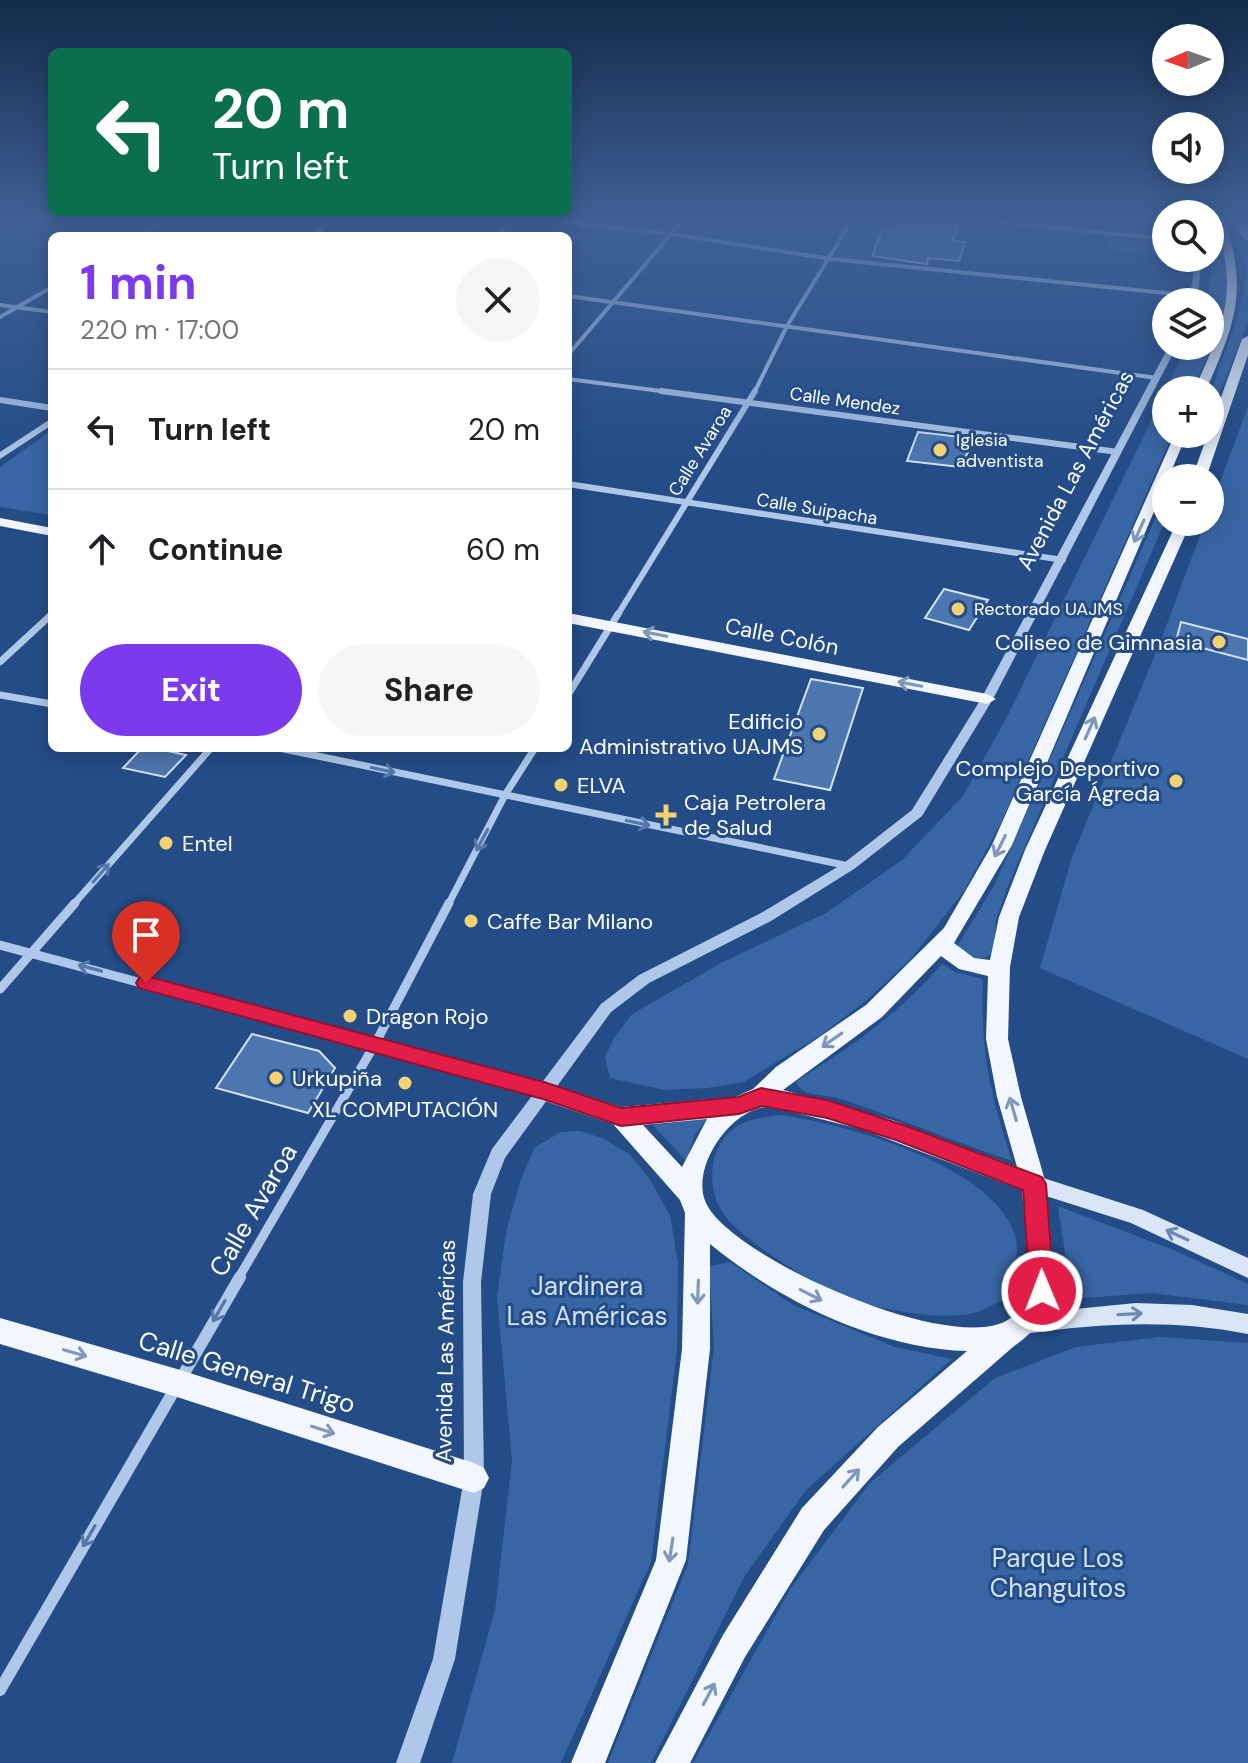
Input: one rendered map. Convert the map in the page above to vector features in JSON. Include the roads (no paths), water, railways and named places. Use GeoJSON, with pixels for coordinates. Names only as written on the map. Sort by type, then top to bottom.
{"type":"FeatureCollection","features":[{"type":"Feature","properties":{"kind":"main road"},"geometry":{"type":"LineString","coordinates":[[1206,376],[1235,311],[1236,302]]}},
{"type":"Feature","properties":{"kind":"main road"},"geometry":{"type":"LineString","coordinates":[[1204,464],[1248,339]]}},
{"type":"Feature","properties":{"kind":"main road"},"geometry":{"type":"LineString","coordinates":[[588,1763],[671,1560],[696,1349],[693,1169],[708,1134],[784,1074],[874,1011],[951,933],[1002,845],[1175,448]]}},
{"type":"Feature","properties":{"kind":"main road"},"geometry":{"type":"LineString","coordinates":[[0,522],[48,531]]}},
{"type":"Feature","properties":{"kind":"main road"},"geometry":{"type":"LineString","coordinates":[[672,1763],[734,1646],[813,1519],[888,1437],[1013,1331],[1042,1291],[1034,1184],[1009,1097],[997,1039],[999,967],[1009,917],[1035,850],[1178,536]]}},
{"type":"Feature","properties":{"kind":"main road","name":"Calle Colón"},"geometry":{"type":"LineString","coordinates":[[572,619],[987,699]]}},
{"type":"Feature","properties":{"kind":"main road"},"geometry":{"type":"LineString","coordinates":[[941,943],[965,965],[981,969],[999,967]]}},
{"type":"Feature","properties":{"kind":"main road"},"geometry":{"type":"LineString","coordinates":[[544,1091],[621,1117],[750,1101],[827,1109],[901,1133],[1034,1184],[1136,1216],[1248,1268]]}},
{"type":"Feature","properties":{"kind":"main road"},"geometry":{"type":"LineString","coordinates":[[621,1117],[720,1237],[754,1263],[844,1311],[949,1337],[1013,1331],[1071,1317],[1167,1311],[1248,1324]]}},
{"type":"Feature","properties":{"kind":"main road","name":"Calle General Trigo"},"geometry":{"type":"LineString","coordinates":[[0,1331],[177,1383],[474,1478]]}},
{"type":"Feature","properties":{"kind":"street"},"geometry":{"type":"LineString","coordinates":[[0,317],[25,302]]}},
{"type":"Feature","properties":{"kind":"street"},"geometry":{"type":"LineString","coordinates":[[611,302],[1152,377]]}},
{"type":"Feature","properties":{"kind":"street","name":"Calle Avaroa"},"geometry":{"type":"LineString","coordinates":[[572,689],[749,403],[787,326],[803,302]]}},
{"type":"Feature","properties":{"kind":"street"},"geometry":{"type":"LineString","coordinates":[[572,351],[616,303]]}},
{"type":"Feature","properties":{"kind":"street"},"geometry":{"type":"LineString","coordinates":[[0,305],[48,311]]}},
{"type":"Feature","properties":{"kind":"street","name":"Calle Mendez"},"geometry":{"type":"LineString","coordinates":[[572,380],[1118,452]]}},
{"type":"Feature","properties":{"kind":"street","name":"Avenida Las Américas"},"geometry":{"type":"LineString","coordinates":[[408,1763],[444,1659],[474,1478],[472,1282],[482,1194],[498,1154],[606,1008],[644,979],[766,917],[849,866],[917,813],[987,699],[1152,387]]}},
{"type":"Feature","properties":{"kind":"street"},"geometry":{"type":"LineString","coordinates":[[0,400],[48,407]]}},
{"type":"Feature","properties":{"kind":"street"},"geometry":{"type":"LineString","coordinates":[[0,456],[48,424]]}},
{"type":"Feature","properties":{"kind":"street","name":"Calle Suipacha"},"geometry":{"type":"LineString","coordinates":[[572,485],[1063,560]]}},
{"type":"Feature","properties":{"kind":"street"},"geometry":{"type":"LineString","coordinates":[[0,662],[48,618]]}},
{"type":"Feature","properties":{"kind":"street"},"geometry":{"type":"LineString","coordinates":[[0,695],[48,703]]}},
{"type":"Feature","properties":{"kind":"street"},"geometry":{"type":"LineString","coordinates":[[0,989],[208,752]]}},
{"type":"Feature","properties":{"kind":"street"},"geometry":{"type":"LineString","coordinates":[[298,752],[849,866]]}},
{"type":"Feature","properties":{"kind":"street","name":"Calle Avaroa"},"geometry":{"type":"LineString","coordinates":[[0,1690],[375,1044],[505,795],[532,752]]}},
{"type":"Feature","properties":{"kind":"street"},"geometry":{"type":"LineString","coordinates":[[0,945],[544,1091]]}},
{"type":"Feature","properties":{"kind":"place","name":"Iglesia adventista"},"geometry":{"type":"Point","coordinates":[940,450]}},
{"type":"Feature","properties":{"kind":"place","name":"Rectorado UAJMS"},"geometry":{"type":"Point","coordinates":[958,609]}},
{"type":"Feature","properties":{"kind":"place","name":"Coliseo de Gimnasia"},"geometry":{"type":"Point","coordinates":[1219,642]}},
{"type":"Feature","properties":{"kind":"place","name":"Edificio Administrativo UAJMS"},"geometry":{"type":"Point","coordinates":[819,734]}},
{"type":"Feature","properties":{"kind":"place","name":"Complejo Deportivo García Ágreda"},"geometry":{"type":"Point","coordinates":[1176,781]}},
{"type":"Feature","properties":{"kind":"place","name":"ELVA"},"geometry":{"type":"Point","coordinates":[561,785]}},
{"type":"Feature","properties":{"kind":"place","name":"Caja Petrolera de Salud"},"geometry":{"type":"Point","coordinates":[666,815]}},
{"type":"Feature","properties":{"kind":"place","name":"Entel"},"geometry":{"type":"Point","coordinates":[166,843]}},
{"type":"Feature","properties":{"kind":"place","name":"Caffe Bar Milano"},"geometry":{"type":"Point","coordinates":[471,921]}},
{"type":"Feature","properties":{"kind":"place","name":"Dragon Rojo"},"geometry":{"type":"Point","coordinates":[350,1016]}},
{"type":"Feature","properties":{"kind":"place","name":"Urkupiña"},"geometry":{"type":"Point","coordinates":[276,1078]}},
{"type":"Feature","properties":{"kind":"place","name":"XL COMPUTACIÓN"},"geometry":{"type":"Point","coordinates":[405,1083]}},
{"type":"Feature","properties":{"kind":"park label","name":"Jardinera Las Américas"},"geometry":{"type":"Point","coordinates":[587,1301]}},
{"type":"Feature","properties":{"kind":"park label","name":"Parque Los Changuitos"},"geometry":{"type":"Point","coordinates":[1058,1573]}}]}
